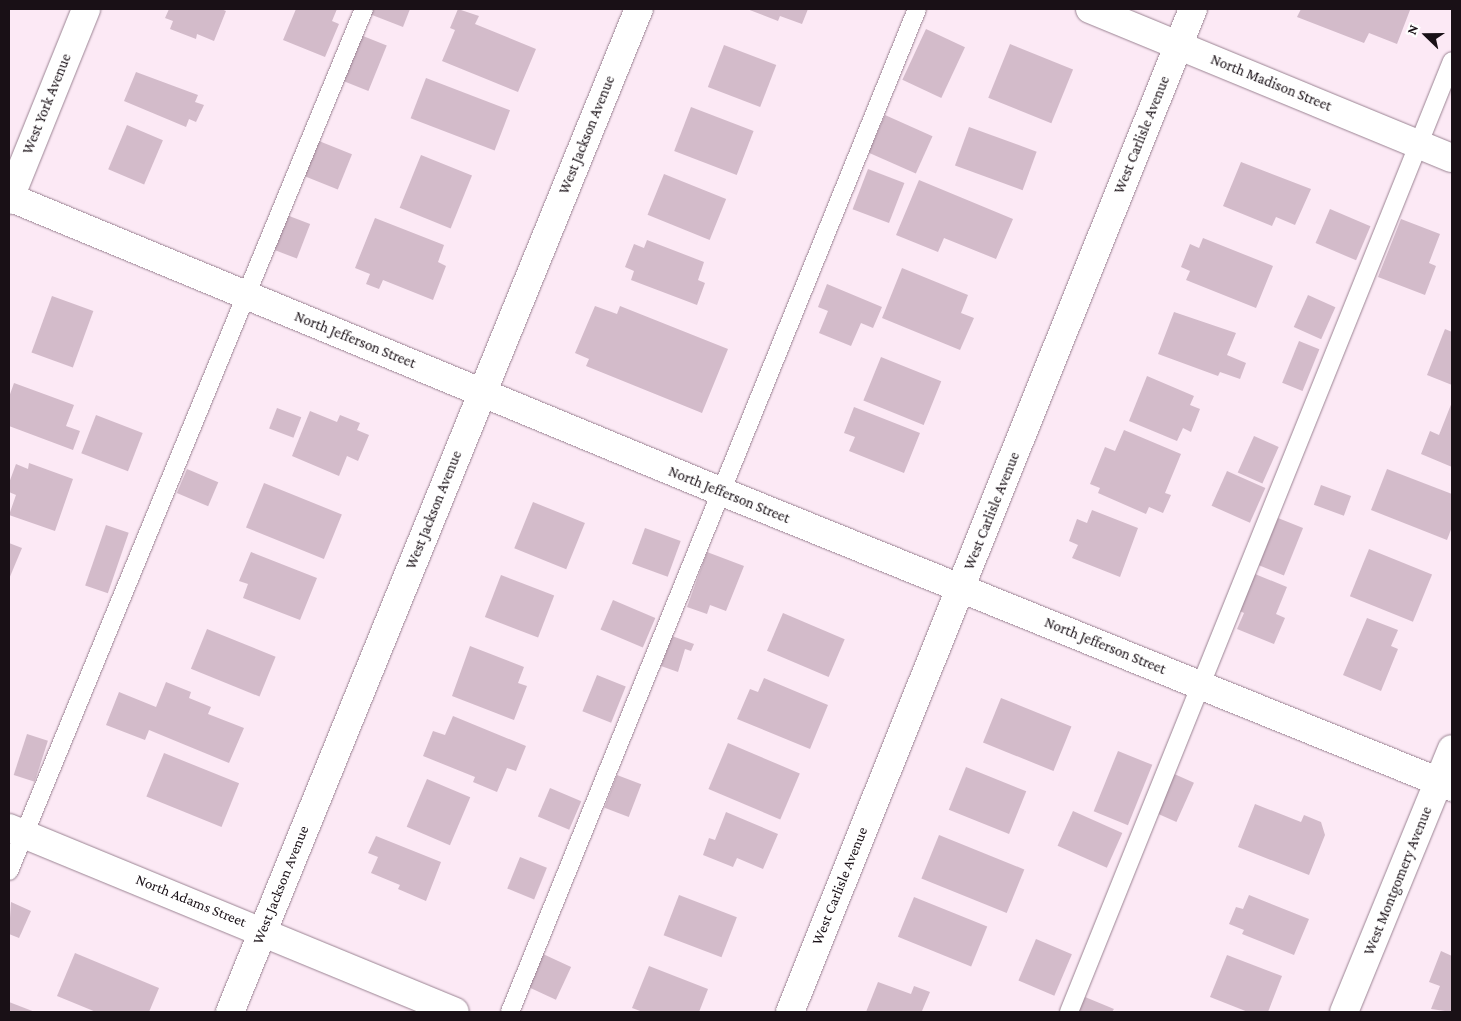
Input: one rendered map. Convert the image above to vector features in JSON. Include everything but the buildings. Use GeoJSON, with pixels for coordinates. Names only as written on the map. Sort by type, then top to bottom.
{"type":"FeatureCollection","features":[{"type":"Feature","properties":{"kind":"street","name":"West York Avenue"},"geometry":{"type":"LineString","coordinates":[[9,198],[86,9]]}},
{"type":"Feature","properties":{"kind":"street","name":"West Jackson Avenue"},"geometry":{"type":"LineString","coordinates":[[230,1012],[639,9]]}},
{"type":"Feature","properties":{"kind":"street","name":"North Madison Street"},"geometry":{"type":"LineString","coordinates":[[1090,9],[1452,158]]}},
{"type":"Feature","properties":{"kind":"street","name":"West Carlisle Avenue"},"geometry":{"type":"LineString","coordinates":[[790,1012],[1193,9]]}},
{"type":"Feature","properties":{"kind":"street","name":"North Jefferson Street"},"geometry":{"type":"LineString","coordinates":[[9,198],[720,491],[1203,685],[1445,785]]}},
{"type":"Feature","properties":{"kind":"street","name":"West Montgomery Avenue"},"geometry":{"type":"LineString","coordinates":[[1344,1012],[1445,785],[1452,749]]}},
{"type":"Feature","properties":{"kind":"street","name":"North Adams Street"},"geometry":{"type":"LineString","coordinates":[[16,831],[263,930],[455,1012]]}},
{"type":"Feature","properties":{"kind":"lane"},"geometry":{"type":"LineString","coordinates":[[9,870],[16,831],[248,296],[364,9]]}},
{"type":"Feature","properties":{"kind":"lane"},"geometry":{"type":"LineString","coordinates":[[510,1012],[917,9]]}},
{"type":"Feature","properties":{"kind":"lane"},"geometry":{"type":"LineString","coordinates":[[1070,1012],[1203,685],[1452,61]]}}]}
